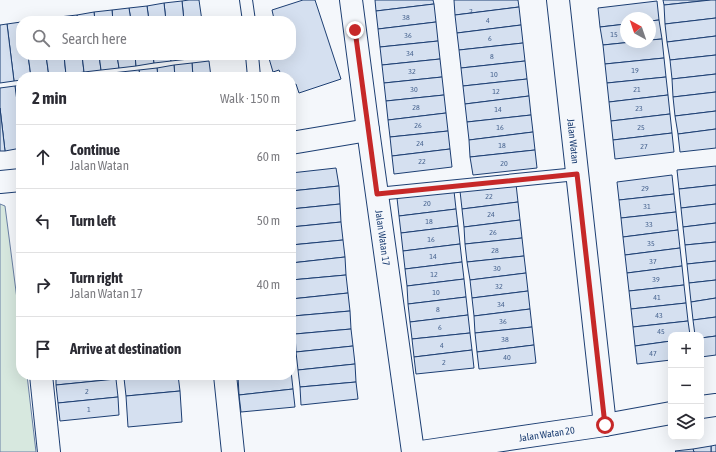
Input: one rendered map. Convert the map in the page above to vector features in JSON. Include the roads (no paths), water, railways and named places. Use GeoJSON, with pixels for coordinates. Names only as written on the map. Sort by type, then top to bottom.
{"type":"FeatureCollection","features":[{"type":"Feature","properties":{"kind":"street","name":"Jalan Watan 17"},"geometry":{"type":"LineString","coordinates":[[351,0],[413,452]]}},
{"type":"Feature","properties":{"kind":"street","name":"Jalan Watan"},"geometry":{"type":"LineString","coordinates":[[558,0],[605,425]]}},
{"type":"Feature","properties":{"kind":"street"},"geometry":{"type":"LineString","coordinates":[[296,142],[368,130]]}},
{"type":"Feature","properties":{"kind":"street"},"geometry":{"type":"LineString","coordinates":[[0,182],[16,180]]}},
{"type":"Feature","properties":{"kind":"street"},"geometry":{"type":"LineString","coordinates":[[42,380],[49,452]]}},
{"type":"Feature","properties":{"kind":"street"},"geometry":{"type":"LineString","coordinates":[[226,380],[233,452]]}},
{"type":"Feature","properties":{"kind":"street"},"geometry":{"type":"LineString","coordinates":[[704,407],[716,405]]}},
{"type":"Feature","properties":{"kind":"street","name":"Jalan Watan 20"},"geometry":{"type":"LineString","coordinates":[[421,452],[605,425],[668,414]]}},
{"type":"Feature","properties":{"kind":"lane"},"geometry":{"type":"LineString","coordinates":[[246,0],[248,16]]}},
{"type":"Feature","properties":{"kind":"lane"},"geometry":{"type":"LineString","coordinates":[[252,60],[254,72]]}},
{"type":"Feature","properties":{"kind":"lane"},"geometry":{"type":"LineString","coordinates":[[377,194],[577,174]]}}]}
